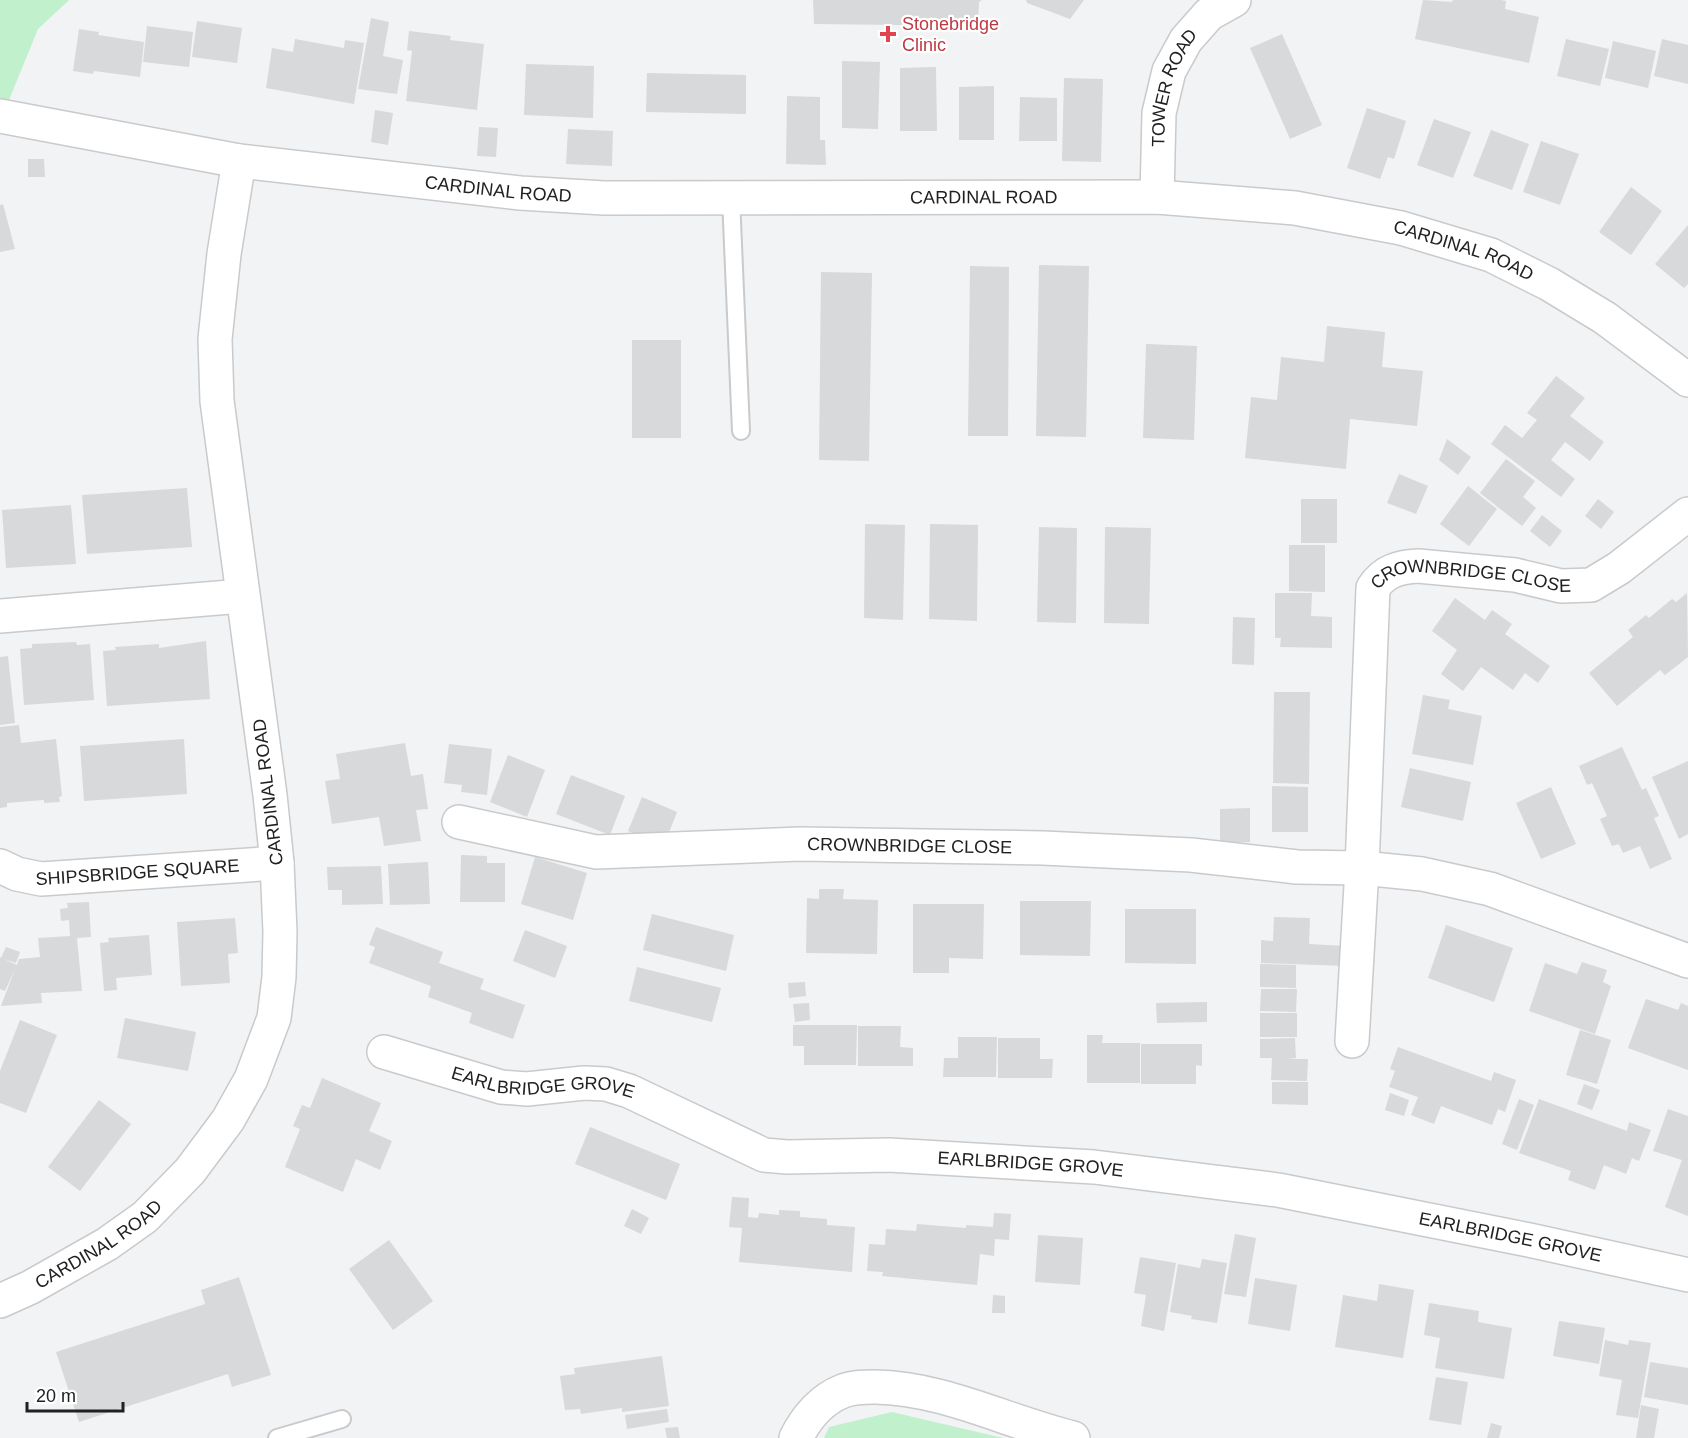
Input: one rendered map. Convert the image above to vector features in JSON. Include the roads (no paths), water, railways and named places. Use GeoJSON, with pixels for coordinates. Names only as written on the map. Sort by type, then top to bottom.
{"type":"FeatureCollection","features":[{"type":"Feature","properties":{"kind":"street","name":"TOWER ROAD"},"geometry":{"type":"LineString","coordinates":[[1157,197],[1159,113],[1168,71],[1186,40],[1209,14],[1234,0]]}},
{"type":"Feature","properties":{"kind":"street","name":"CARDINAL ROAD"},"geometry":{"type":"LineString","coordinates":[[0,116],[239,161],[520,193],[604,198],[1157,197],[1295,208],[1401,228],[1491,255],[1549,284],[1605,318],[1688,380]]}},
{"type":"Feature","properties":{"kind":"street","name":"CARDINAL ROAD"},"geometry":{"type":"LineString","coordinates":[[0,1301],[31,1287],[107,1244],[145,1217],[190,1172],[228,1120],[251,1079],[274,1018],[279,977],[280,932],[277,863],[270,795],[217,401],[215,339],[224,254],[239,161]]}},
{"type":"Feature","properties":{"kind":"street","name":"CROWNBRIDGE CLOSE"},"geometry":{"type":"LineString","coordinates":[[1352,1041],[1362,868],[1373,588],[1379,578],[1403,567],[1419,566],[1515,574],[1561,586],[1591,585],[1619,568],[1688,514]]}},
{"type":"Feature","properties":{"kind":"street"},"geometry":{"type":"LineString","coordinates":[[0,616],[242,596]]}},
{"type":"Feature","properties":{"kind":"street","name":"CROWNBRIDGE CLOSE"},"geometry":{"type":"LineString","coordinates":[[459,822],[596,852],[800,844],[1032,848],[1191,855],[1297,867],[1362,868],[1422,874],[1490,889],[1688,961]]}},
{"type":"Feature","properties":{"kind":"street","name":"SHIPSBRIDGE SQUARE"},"geometry":{"type":"LineString","coordinates":[[6,876],[41,879],[76,878],[277,863]]}},
{"type":"Feature","properties":{"kind":"street","name":"EARLBRIDGE GROVE"},"geometry":{"type":"LineString","coordinates":[[384,1052],[501,1087],[527,1089],[584,1083],[606,1084],[629,1091],[764,1155],[889,1155],[1094,1167],[1234,1184],[1369,1208],[1688,1275]]}},
{"type":"Feature","properties":{"kind":"street"},"geometry":{"type":"LineString","coordinates":[[796,1438],[801,1428],[824,1401],[844,1390],[864,1387],[898,1387],[948,1398],[1073,1438]]}},
{"type":"Feature","properties":{"kind":"lane"},"geometry":{"type":"LineString","coordinates":[[731,198],[741,431]]}},
{"type":"Feature","properties":{"kind":"lane"},"geometry":{"type":"LineString","coordinates":[[278,1438],[342,1419]]}},
{"type":"Feature","properties":{"kind":"place","name":"Stonebridge Clinic"},"geometry":{"type":"Point","coordinates":[888,34]}}]}
